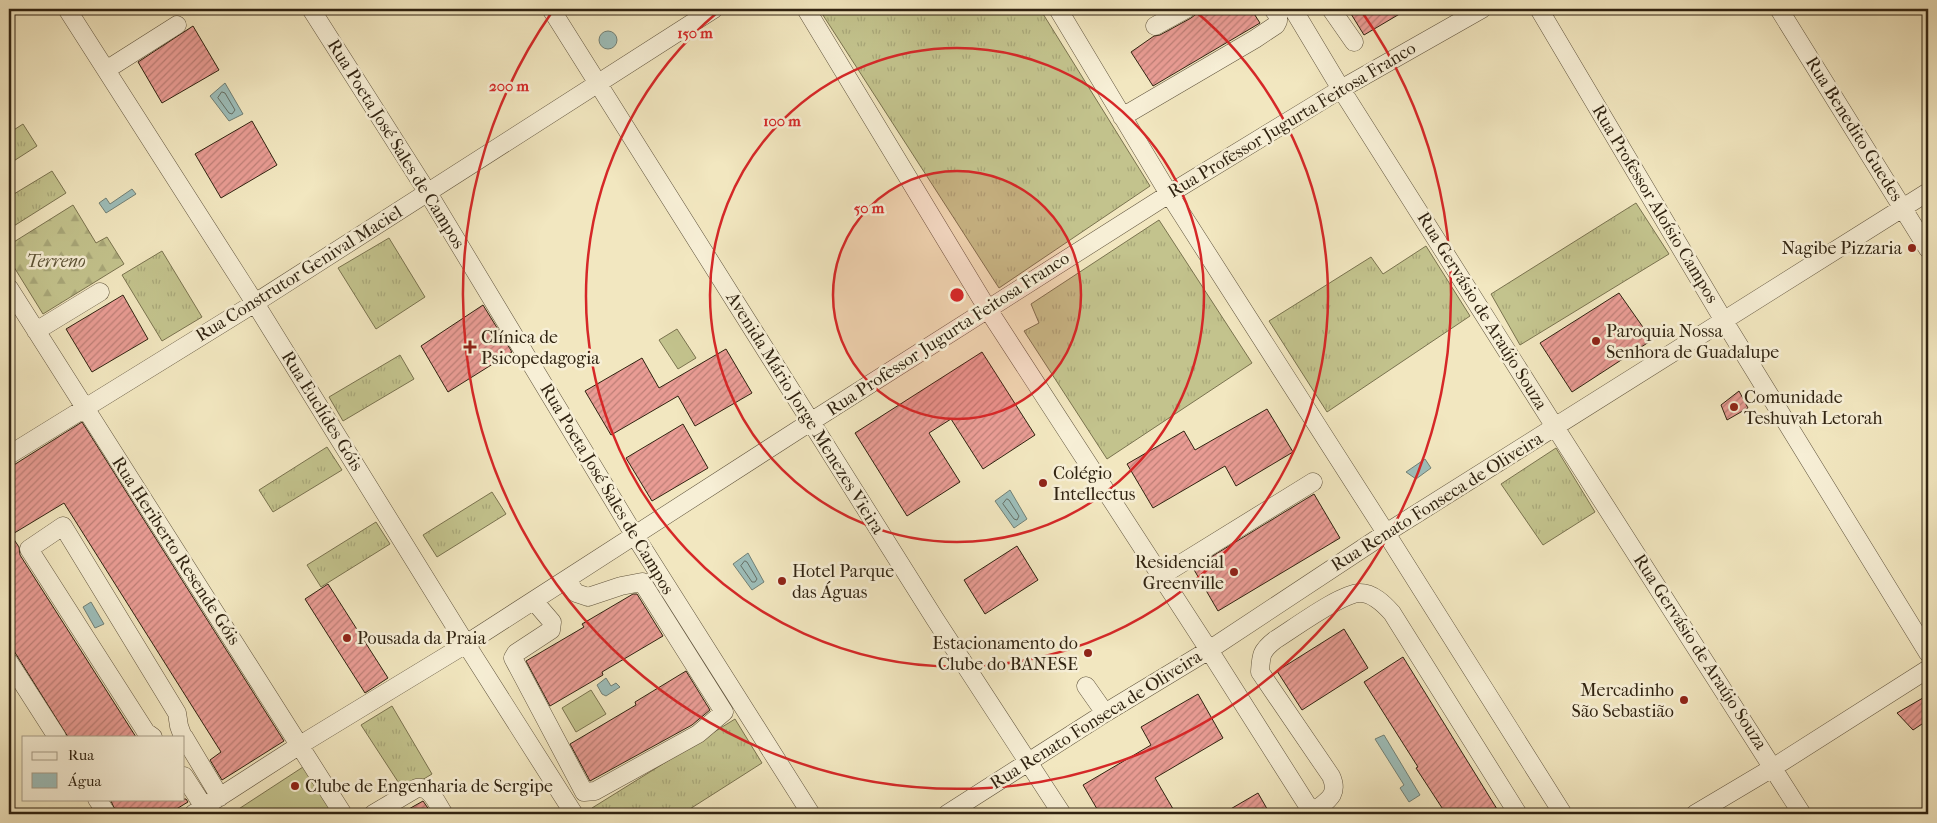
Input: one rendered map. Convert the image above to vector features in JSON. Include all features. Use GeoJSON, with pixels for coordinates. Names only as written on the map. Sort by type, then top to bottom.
{"type":"FeatureCollection","features":[{"type":"Feature","properties":{"kind":"street","name":"Rua Euclídes Góis"},"geometry":{"type":"LineString","coordinates":[[67,9],[255,303],[466,644],[574,814]]}},
{"type":"Feature","properties":{"kind":"street","name":"Rua Poeta José Sales de Campos"},"geometry":{"type":"LineString","coordinates":[[311,9],[428,193],[634,536],[812,814]]}},
{"type":"Feature","properties":{"kind":"street","name":"Avenida Mário Jorge Menezes Vieira"},"geometry":{"type":"LineString","coordinates":[[551,9],[811,422],[1062,814]]}},
{"type":"Feature","properties":{"kind":"street","name":"Rua Construtor Genival Maciel"},"geometry":{"type":"LineString","coordinates":[[9,455],[255,303],[714,9]]}},
{"type":"Feature","properties":{"kind":"street"},"geometry":{"type":"LineString","coordinates":[[806,9],[987,308],[1209,650],[1312,813],[1332,796],[1335,785],[1331,776],[1260,672],[1261,655],[1266,647],[1275,640],[1345,596],[1360,593],[1372,596],[1382,602],[1392,612],[1518,814]]}},
{"type":"Feature","properties":{"kind":"street"},"geometry":{"type":"LineString","coordinates":[[1058,9],[1169,194],[1563,814]]}},
{"type":"Feature","properties":{"kind":"street"},"geometry":{"type":"LineString","coordinates":[[1155,26],[1186,9]]}},
{"type":"Feature","properties":{"kind":"street"},"geometry":{"type":"LineString","coordinates":[[1122,117],[1276,25],[1278,16],[1273,9]]}},
{"type":"Feature","properties":{"kind":"street","name":"Rua Gervásio de Araújo Souza"},"geometry":{"type":"LineString","coordinates":[[1293,9],[1341,89],[1555,427],[1774,767],[1802,814]]}},
{"type":"Feature","properties":{"kind":"street"},"geometry":{"type":"LineString","coordinates":[[1332,9],[1354,42]]}},
{"type":"Feature","properties":{"kind":"street","name":"Rua Professor Jugurta Feitosa Franco"},"geometry":{"type":"LineString","coordinates":[[199,811],[300,745],[534,601],[987,308],[1169,194],[1341,89],[1482,9]]}},
{"type":"Feature","properties":{"kind":"street","name":"Rua Professor Aloísio Campos"},"geometry":{"type":"LineString","coordinates":[[1539,9],[1724,321],[1928,654]]}},
{"type":"Feature","properties":{"kind":"street","name":"Rua Benedito Guedes"},"geometry":{"type":"LineString","coordinates":[[1779,9],[1928,249]]}},
{"type":"Feature","properties":{"kind":"street"},"geometry":{"type":"LineString","coordinates":[[106,70],[177,25]]}},
{"type":"Feature","properties":{"kind":"street","name":"Rua Renato Fonseca de Oliveira"},"geometry":{"type":"LineString","coordinates":[[947,814],[1105,713],[1209,650],[1386,533],[1928,192]]}},
{"type":"Feature","properties":{"kind":"street","name":"Rua Heriberto Resende Góis"},"geometry":{"type":"LineString","coordinates":[[9,288],[343,814]]}},
{"type":"Feature","properties":{"kind":"street"},"geometry":{"type":"LineString","coordinates":[[36,331],[100,292]]}},
{"type":"Feature","properties":{"kind":"street"},"geometry":{"type":"LineString","coordinates":[[1161,576],[1313,482]]}},
{"type":"Feature","properties":{"kind":"street"},"geometry":{"type":"LineString","coordinates":[[64,526],[181,728],[168,724],[153,735],[29,549],[64,526]]}},
{"type":"Feature","properties":{"kind":"street"},"geometry":{"type":"LineString","coordinates":[[534,601],[552,622],[551,630],[516,653],[514,658],[584,792],[595,791],[698,734],[724,712],[642,582],[621,586],[588,597],[576,593],[566,580]]}},
{"type":"Feature","properties":{"kind":"street"},"geometry":{"type":"LineString","coordinates":[[9,662],[56,736]]}},
{"type":"Feature","properties":{"kind":"street"},"geometry":{"type":"LineString","coordinates":[[1695,814],[1774,767],[1928,669]]}},
{"type":"Feature","properties":{"kind":"street"},"geometry":{"type":"LineString","coordinates":[[1086,686],[1105,713]]}},
{"type":"Feature","properties":{"kind":"street"},"geometry":{"type":"LineString","coordinates":[[185,744],[190,763],[220,797]]}},
{"type":"Feature","properties":{"kind":"street"},"geometry":{"type":"LineString","coordinates":[[185,778],[199,811]]}},
{"type":"Feature","properties":{"kind":"street"},"geometry":{"type":"LineString","coordinates":[[374,814],[417,788],[423,787],[428,790],[444,814]]}},
{"type":"Feature","properties":{"kind":"street"},"geometry":{"type":"LineString","coordinates":[[98,800],[107,814]]}},
{"type":"Feature","properties":{"kind":"green space"},"geometry":{"type":"Polygon","coordinates":[[[819,9],[1040,9],[1150,186],[999,288],[819,9]]]}},
{"type":"Feature","properties":{"kind":"green space"},"geometry":{"type":"Polygon","coordinates":[[[23,124],[37,146],[9,164],[9,133],[23,124]]]}},
{"type":"Feature","properties":{"kind":"green space"},"geometry":{"type":"Polygon","coordinates":[[[52,171],[66,193],[9,229],[9,197],[52,171]]]}},
{"type":"Feature","properties":{"kind":"green space"},"geometry":{"type":"Polygon","coordinates":[[[1636,203],[1669,254],[1520,345],[1491,294],[1636,203]]]}},
{"type":"Feature","properties":{"kind":"green space","name":"Terreno"},"geometry":{"type":"Polygon","coordinates":[[[73,205],[96,243],[107,237],[124,264],[43,314],[9,259],[9,245],[73,205]]]}},
{"type":"Feature","properties":{"kind":"green space"},"geometry":{"type":"Polygon","coordinates":[[[1159,220],[1252,363],[1107,459],[1024,331],[1039,323],[1031,304],[1159,220]]]}},
{"type":"Feature","properties":{"kind":"green space"},"geometry":{"type":"Polygon","coordinates":[[[389,238],[425,297],[376,329],[338,268],[389,238]]]}},
{"type":"Feature","properties":{"kind":"green space"},"geometry":{"type":"Polygon","coordinates":[[[1426,246],[1470,316],[1327,412],[1269,321],[1371,257],[1383,274],[1426,246]]]}},
{"type":"Feature","properties":{"kind":"green space"},"geometry":{"type":"Polygon","coordinates":[[[162,251],[202,317],[162,341],[122,275],[162,251]]]}},
{"type":"Feature","properties":{"kind":"green space"},"geometry":{"type":"Polygon","coordinates":[[[677,329],[696,358],[678,369],[659,340],[677,329]]]}},
{"type":"Feature","properties":{"kind":"green space"},"geometry":{"type":"Polygon","coordinates":[[[400,355],[414,379],[343,421],[329,397],[400,355]]]}},
{"type":"Feature","properties":{"kind":"green space"},"geometry":{"type":"Polygon","coordinates":[[[327,447],[342,470],[273,512],[259,490],[327,447]]]}},
{"type":"Feature","properties":{"kind":"green space"},"geometry":{"type":"Polygon","coordinates":[[[1556,448],[1595,512],[1543,545],[1501,484],[1556,448]]]}},
{"type":"Feature","properties":{"kind":"green space"},"geometry":{"type":"Polygon","coordinates":[[[492,492],[506,514],[437,557],[423,535],[492,492]]]}},
{"type":"Feature","properties":{"kind":"green space"},"geometry":{"type":"Polygon","coordinates":[[[376,522],[390,544],[321,587],[307,565],[376,522]]]}},
{"type":"Feature","properties":{"kind":"green space"},"geometry":{"type":"Polygon","coordinates":[[[591,690],[606,714],[576,732],[562,708],[591,690]]]}},
{"type":"Feature","properties":{"kind":"green space"},"geometry":{"type":"Polygon","coordinates":[[[392,706],[432,774],[404,791],[361,725],[392,706]]]}},
{"type":"Feature","properties":{"kind":"green space"},"geometry":{"type":"Polygon","coordinates":[[[735,719],[762,763],[682,814],[596,814],[592,808],[735,719]]]}},
{"type":"Feature","properties":{"kind":"green space","name":"Clube de Engenharia de Sergipe"},"geometry":{"type":"Polygon","coordinates":[[[303,767],[334,814],[231,814],[303,767]]]}},
{"type":"Feature","properties":{"kind":"water"},"geometry":{"type":"Polygon","coordinates":[[[604,31],[612,31],[617,36],[615,47],[604,49],[599,44],[599,36],[604,31]]]}},
{"type":"Feature","properties":{"kind":"water"},"geometry":{"type":"Polygon","coordinates":[[[225,83],[243,114],[229,121],[210,96],[225,83]]]}},
{"type":"Feature","properties":{"kind":"water"},"geometry":{"type":"Polygon","coordinates":[[[132,189],[136,194],[106,213],[99,203],[106,198],[110,204],[132,189]]]}},
{"type":"Feature","properties":{"kind":"water"},"geometry":{"type":"Polygon","coordinates":[[[1425,459],[1431,468],[1416,479],[1406,472],[1425,459]]]}},
{"type":"Feature","properties":{"kind":"water"},"geometry":{"type":"Polygon","coordinates":[[[1010,490],[1027,519],[1014,528],[995,501],[1010,490]]]}},
{"type":"Feature","properties":{"kind":"water"},"geometry":{"type":"Polygon","coordinates":[[[748,553],[764,582],[752,590],[733,564],[748,553]]]}},
{"type":"Feature","properties":{"kind":"water"},"geometry":{"type":"Polygon","coordinates":[[[91,602],[104,624],[95,628],[83,607],[91,602]]]}},
{"type":"Feature","properties":{"kind":"water"},"geometry":{"type":"Polygon","coordinates":[[[606,678],[611,686],[616,683],[620,687],[606,696],[602,694],[597,685],[606,678]]]}},
{"type":"Feature","properties":{"kind":"water"},"geometry":{"type":"Polygon","coordinates":[[[1384,735],[1420,795],[1409,802],[1400,788],[1404,785],[1375,739],[1384,735]]]}},
{"type":"Feature","properties":{"kind":"building"},"geometry":{"type":"Polygon","coordinates":[[[1203,9],[1251,9],[1260,23],[1153,86],[1131,52],[1154,36],[1160,35],[1191,18],[1203,9]]]}},
{"type":"Feature","properties":{"kind":"building"},"geometry":{"type":"Polygon","coordinates":[[[1348,9],[1408,9],[1364,35],[1348,9]]]}},
{"type":"Feature","properties":{"kind":"building"},"geometry":{"type":"Polygon","coordinates":[[[193,26],[219,70],[162,103],[138,62],[193,26]]]}},
{"type":"Feature","properties":{"kind":"building"},"geometry":{"type":"Polygon","coordinates":[[[252,121],[277,165],[221,198],[195,154],[252,121]]]}},
{"type":"Feature","properties":{"kind":"building","name":"Paroquia Nossa Senhora de Guadalupe"},"geometry":{"type":"Polygon","coordinates":[[[1619,293],[1652,340],[1572,392],[1540,343],[1619,293]]]}},
{"type":"Feature","properties":{"kind":"building"},"geometry":{"type":"Polygon","coordinates":[[[123,295],[148,339],[92,372],[66,329],[123,295]]]}},
{"type":"Feature","properties":{"kind":"building","name":"Clínica de Psicopedagogia"},"geometry":{"type":"Polygon","coordinates":[[[483,305],[512,352],[448,392],[421,346],[483,305]]]}},
{"type":"Feature","properties":{"kind":"building"},"geometry":{"type":"Polygon","coordinates":[[[726,349],[752,393],[695,426],[678,396],[611,435],[585,391],[642,358],[659,388],[726,349]]]}},
{"type":"Feature","properties":{"kind":"building"},"geometry":{"type":"Polygon","coordinates":[[[982,352],[1035,435],[983,469],[951,419],[929,433],[960,482],[907,516],[855,433],[982,352]]]}},
{"type":"Feature","properties":{"kind":"building","name":"Comunidade Teshuvah Letorah"},"geometry":{"type":"Polygon","coordinates":[[[1739,391],[1748,408],[1727,420],[1721,405],[1739,391]]]}},
{"type":"Feature","properties":{"kind":"building"},"geometry":{"type":"Polygon","coordinates":[[[1267,409],[1293,452],[1236,486],[1225,466],[1153,508],[1127,464],[1184,431],[1195,450],[1267,409]]]}},
{"type":"Feature","properties":{"kind":"building"},"geometry":{"type":"Polygon","coordinates":[[[82,422],[284,741],[222,780],[210,760],[221,752],[64,503],[11,535],[19,547],[20,555],[135,736],[67,736],[9,643],[9,468],[82,422]]]}},
{"type":"Feature","properties":{"kind":"building"},"geometry":{"type":"Polygon","coordinates":[[[683,424],[708,468],[652,501],[626,458],[683,424]]]}},
{"type":"Feature","properties":{"kind":"building"},"geometry":{"type":"Polygon","coordinates":[[[1314,494],[1340,538],[1218,611],[1193,568],[1314,494]]]}},
{"type":"Feature","properties":{"kind":"building"},"geometry":{"type":"Polygon","coordinates":[[[1017,546],[1038,580],[985,614],[964,580],[1017,546]]]}},
{"type":"Feature","properties":{"kind":"building","name":"Pousada da Praia"},"geometry":{"type":"Polygon","coordinates":[[[328,584],[388,678],[365,693],[305,599],[328,584]]]}},
{"type":"Feature","properties":{"kind":"building"},"geometry":{"type":"Polygon","coordinates":[[[633,594],[637,594],[663,636],[602,672],[603,675],[550,706],[526,661],[584,627],[582,624],[633,594]]]}},
{"type":"Feature","properties":{"kind":"building"},"geometry":{"type":"Polygon","coordinates":[[[1344,629],[1368,668],[1302,710],[1277,671],[1344,629]]]}},
{"type":"Feature","properties":{"kind":"building"},"geometry":{"type":"Polygon","coordinates":[[[1403,657],[1497,809],[1489,814],[1446,814],[1364,682],[1403,657]]]}},
{"type":"Feature","properties":{"kind":"building"},"geometry":{"type":"Polygon","coordinates":[[[686,671],[710,710],[692,725],[590,781],[570,744],[636,705],[635,702],[686,671]]]}},
{"type":"Feature","properties":{"kind":"building"},"geometry":{"type":"Polygon","coordinates":[[[1198,694],[1223,738],[1155,778],[1176,814],[1100,814],[1083,785],[1151,745],[1141,727],[1198,694]]]}},
{"type":"Feature","properties":{"kind":"building"},"geometry":{"type":"Polygon","coordinates":[[[1928,695],[1928,720],[1913,730],[1897,713],[1928,695]]]}},
{"type":"Feature","properties":{"kind":"building"},"geometry":{"type":"Polygon","coordinates":[[[1258,793],[1270,814],[1222,814],[1258,793]]]}},
{"type":"Feature","properties":{"kind":"building"},"geometry":{"type":"Polygon","coordinates":[[[186,799],[188,802],[168,814],[117,814],[110,800],[186,799]]]}},
{"type":"Feature","properties":{"kind":"building"},"geometry":{"type":"Polygon","coordinates":[[[423,801],[432,814],[400,814],[423,801]]]}},
{"type":"Feature","properties":{"kind":"place","name":"Nagibe Pizzaria"},"geometry":{"type":"Point","coordinates":[1912,248]}},
{"type":"Feature","properties":{"kind":"place","name":"Paroquia Nossa Senhora de Guadalupe"},"geometry":{"type":"Point","coordinates":[1596,341]}},
{"type":"Feature","properties":{"kind":"place","name":"Clínica de Psicopedagogia"},"geometry":{"type":"Point","coordinates":[470,347]}},
{"type":"Feature","properties":{"kind":"place","name":"Comunidade Teshuvah Letorah"},"geometry":{"type":"Point","coordinates":[1734,407]}},
{"type":"Feature","properties":{"kind":"place","name":"Colégio Intellectus"},"geometry":{"type":"Point","coordinates":[1043,483]}},
{"type":"Feature","properties":{"kind":"place","name":"Residencial Greenville"},"geometry":{"type":"Point","coordinates":[1234,572]}},
{"type":"Feature","properties":{"kind":"place","name":"Hotel Parque das Águas"},"geometry":{"type":"Point","coordinates":[782,581]}},
{"type":"Feature","properties":{"kind":"place","name":"Pousada da Praia"},"geometry":{"type":"Point","coordinates":[347,638]}},
{"type":"Feature","properties":{"kind":"place","name":"Estacionamento do Clube do BANESE"},"geometry":{"type":"Point","coordinates":[1088,653]}},
{"type":"Feature","properties":{"kind":"place","name":"Mercadinho São Sebastião"},"geometry":{"type":"Point","coordinates":[1684,700]}},
{"type":"Feature","properties":{"kind":"place","name":"Clube de Engenharia de Sergipe"},"geometry":{"type":"Point","coordinates":[295,786]}}]}
